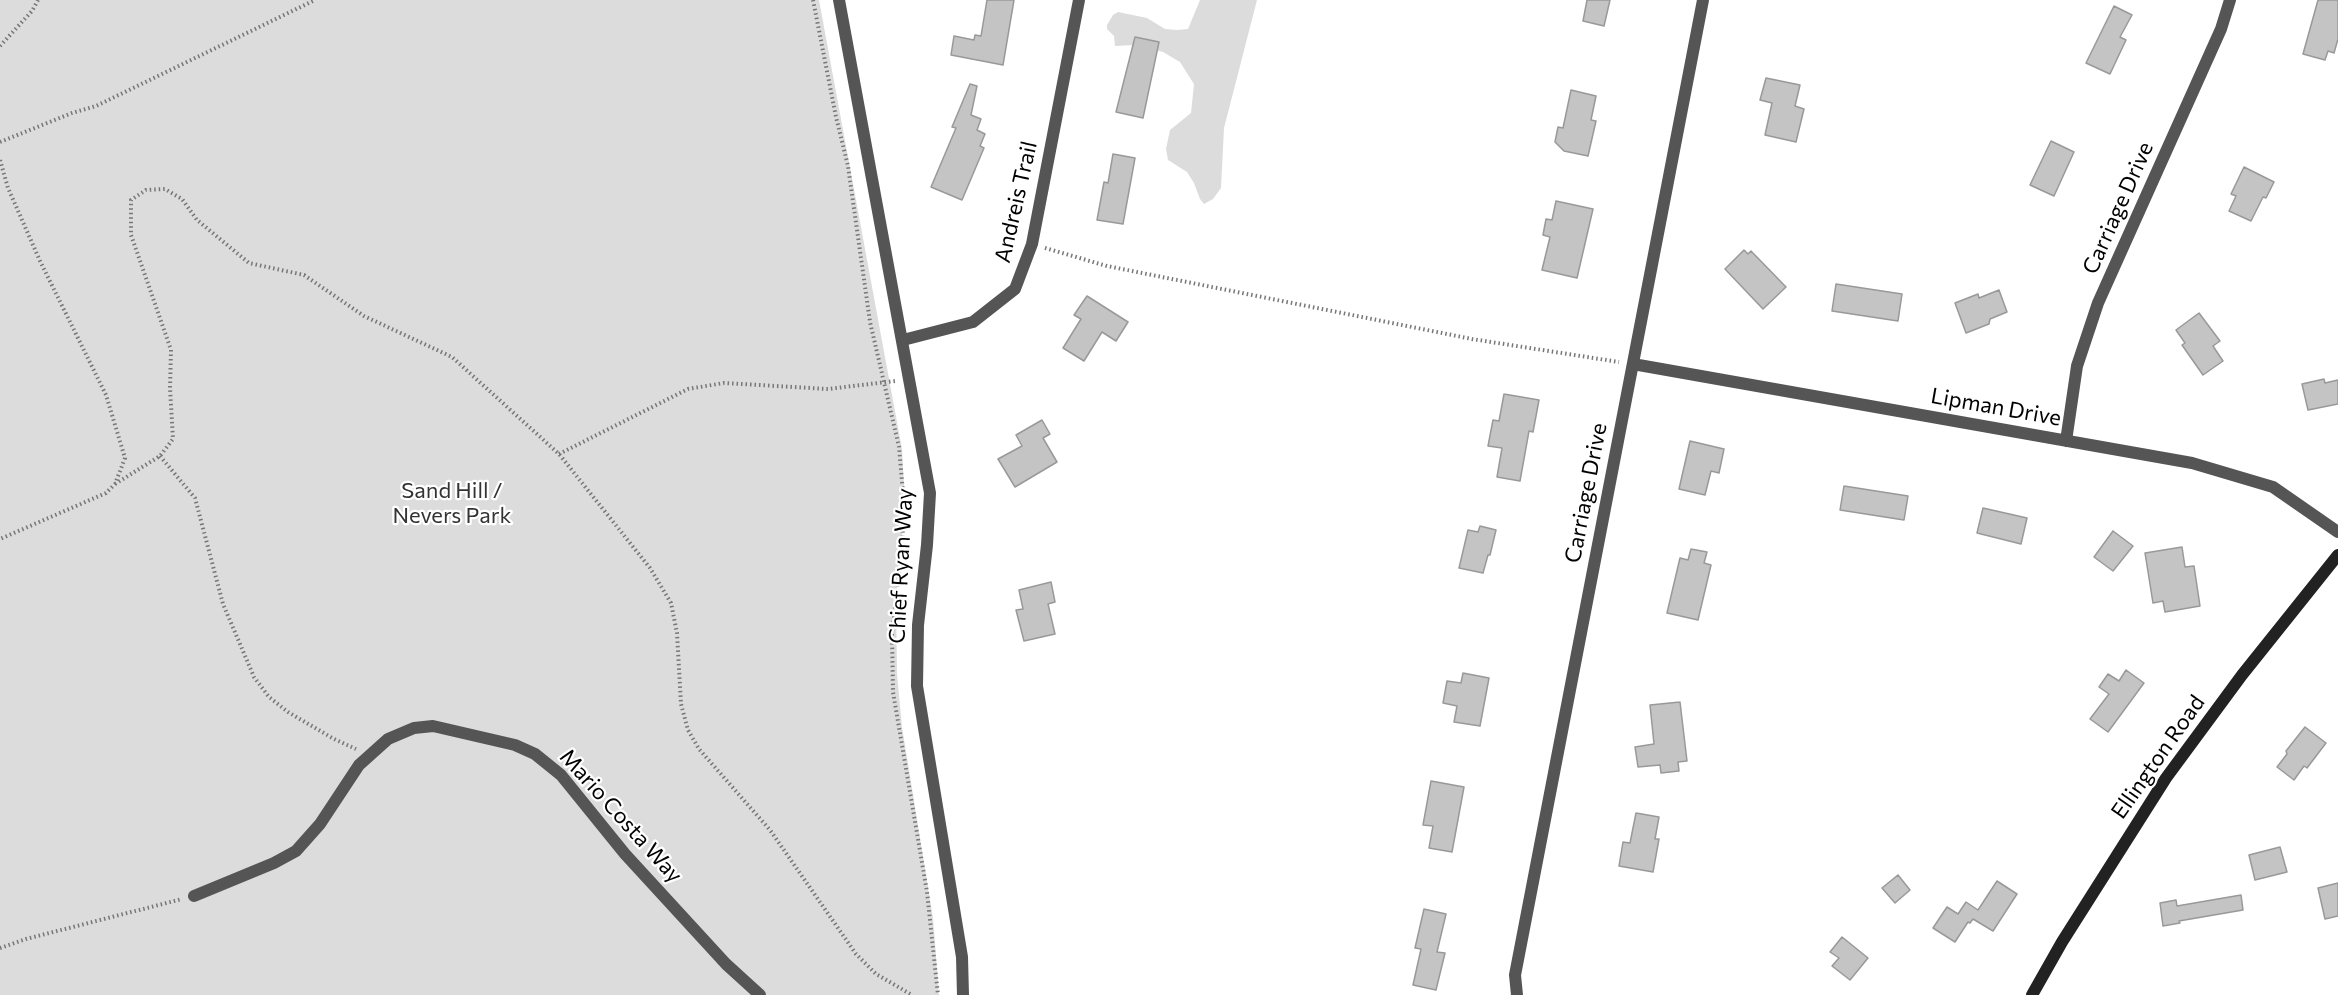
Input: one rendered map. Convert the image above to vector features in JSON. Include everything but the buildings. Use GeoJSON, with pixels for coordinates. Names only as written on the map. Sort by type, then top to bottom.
{"type":"FeatureCollection","features":[{"type":"Feature","properties":{"kind":"main road","name":"Ellington Road"},"geometry":{"type":"LineString","coordinates":[[2032,995],[2062,942],[2166,778],[2242,675],[2338,555]]}},
{"type":"Feature","properties":{"kind":"street","name":"Chief Ryan Way"},"geometry":{"type":"LineString","coordinates":[[839,0],[930,493],[918,625],[917,686],[962,957],[963,995]]}},
{"type":"Feature","properties":{"kind":"street","name":"Andreis Trail"},"geometry":{"type":"LineString","coordinates":[[903,340],[973,322],[1015,289],[1032,244],[1079,0]]}},
{"type":"Feature","properties":{"kind":"street","name":"Carriage Drive"},"geometry":{"type":"LineString","coordinates":[[1517,995],[1515,975],[1703,0]]}},
{"type":"Feature","properties":{"kind":"street","name":"Carriage Drive"},"geometry":{"type":"LineString","coordinates":[[2066,441],[2077,366],[2098,303],[2222,29],[2230,0]]}},
{"type":"Feature","properties":{"kind":"street","name":"Lipman Drive"},"geometry":{"type":"LineString","coordinates":[[1633,364],[2192,463],[2273,488],[2338,532]]}},
{"type":"Feature","properties":{"kind":"street","name":"Mario Costa Way"},"geometry":{"type":"LineString","coordinates":[[194,896],[274,863],[296,851],[320,824],[359,765],[388,739],[414,728],[433,726],[515,745],[535,754],[561,775],[625,854],[726,964],[760,995]]}},
{"type":"Feature","properties":{"kind":"path"},"geometry":{"type":"LineString","coordinates":[[0,46],[32,11],[38,0]]}},
{"type":"Feature","properties":{"kind":"path"},"geometry":{"type":"LineString","coordinates":[[0,142],[72,113],[96,106],[315,0]]}},
{"type":"Feature","properties":{"kind":"path"},"geometry":{"type":"LineString","coordinates":[[813,0],[848,166],[870,321],[899,447],[904,504],[902,548],[892,634],[893,692],[927,892],[938,995]]}},
{"type":"Feature","properties":{"kind":"path"},"geometry":{"type":"LineString","coordinates":[[0,160],[8,188],[40,261],[106,395],[125,458],[115,484]]}},
{"type":"Feature","properties":{"kind":"path"},"geometry":{"type":"LineString","coordinates":[[0,539],[81,506],[106,493],[115,484],[160,456],[172,439],[171,350],[131,235],[131,200],[146,190],[165,189],[182,199],[197,220],[249,263],[304,275],[364,316],[452,357],[559,454],[650,567],[671,603],[678,633],[681,704],[688,730],[699,749],[770,830],[856,954],[876,975],[912,995]]}},
{"type":"Feature","properties":{"kind":"path"},"geometry":{"type":"LineString","coordinates":[[1032,244],[1107,266],[1461,337],[1633,364]]}},
{"type":"Feature","properties":{"kind":"path"},"geometry":{"type":"LineString","coordinates":[[559,454],[688,388],[724,383],[828,389],[910,380]]}},
{"type":"Feature","properties":{"kind":"path"},"geometry":{"type":"LineString","coordinates":[[160,456],[195,498],[224,603],[255,677],[269,697],[334,739],[371,755]]}},
{"type":"Feature","properties":{"kind":"path"},"geometry":{"type":"LineString","coordinates":[[0,948],[26,939],[194,896]]}},
{"type":"Feature","properties":{"kind":"green space","name":"Sand Hill / Nevers Park"},"geometry":{"type":"Polygon","coordinates":[[[0,0],[819,0],[902,449],[905,506],[896,598],[897,674],[902,727],[933,918],[939,995],[0,995],[0,0]]]}},
{"type":"Feature","properties":{"kind":"green space"},"geometry":{"type":"Polygon","coordinates":[[[1200,0],[1257,0],[1224,128],[1221,188],[1213,199],[1204,204],[1187,172],[1168,160],[1166,149],[1170,130],[1191,113],[1194,84],[1180,62],[1163,52],[1135,45],[1115,46],[1114,36],[1107,29],[1113,15],[1118,12],[1147,18],[1165,29],[1188,29],[1200,0]]]}}]}
